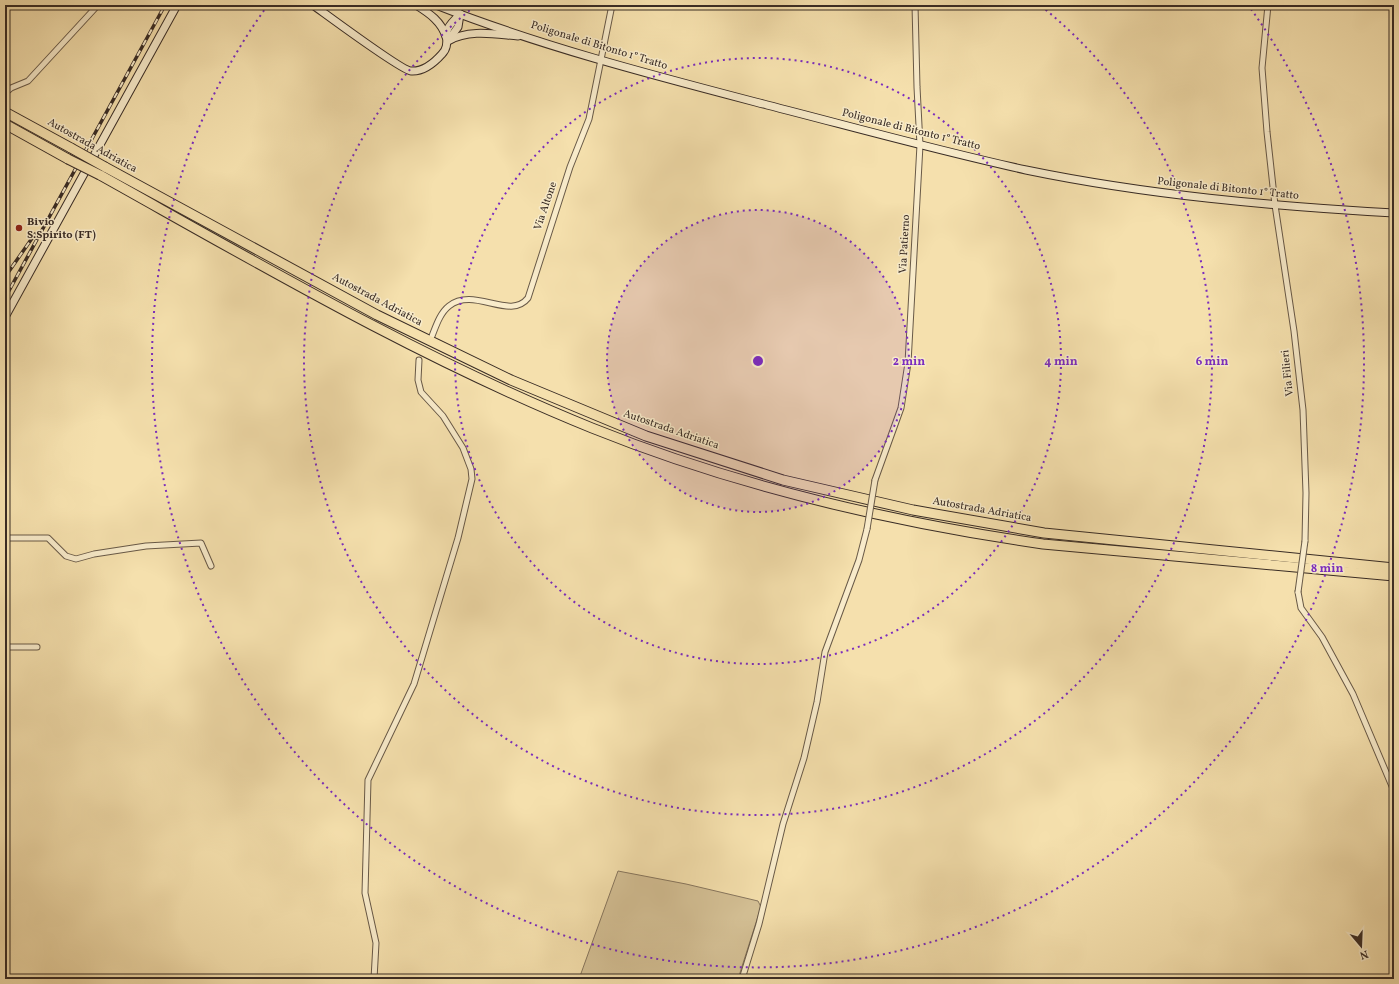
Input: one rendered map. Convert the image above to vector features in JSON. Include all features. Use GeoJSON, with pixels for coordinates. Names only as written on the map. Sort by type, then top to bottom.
{"type":"FeatureCollection","features":[{"type":"Feature","properties":{"kind":"highway","name":"Autostrada Adriatica"},"geometry":{"type":"LineString","coordinates":[[5,112],[377,315],[510,380],[646,436],[783,480],[913,510],[1044,533],[1394,568]]}},
{"type":"Feature","properties":{"kind":"highway","name":"Autostrada Adriatica"},"geometry":{"type":"LineString","coordinates":[[5,124],[414,348],[478,378],[593,428],[644,448],[733,477],[849,508],[988,536],[1051,544],[1394,576]]}},
{"type":"Feature","properties":{"kind":"main road"},"geometry":{"type":"LineString","coordinates":[[5,317],[177,5]]}},
{"type":"Feature","properties":{"kind":"main road"},"geometry":{"type":"LineString","coordinates":[[313,5],[394,62],[410,71],[425,69],[444,52],[448,41],[458,27],[460,14]]}},
{"type":"Feature","properties":{"kind":"main road"},"geometry":{"type":"LineString","coordinates":[[416,5],[429,13],[444,29],[448,41]]}},
{"type":"Feature","properties":{"kind":"main road","name":"Poligonale di Bitonto 1° Tratto"},"geometry":{"type":"LineString","coordinates":[[436,5],[532,38],[684,83],[920,145],[1028,170],[1182,196],[1274,205],[1394,213]]}},
{"type":"Feature","properties":{"kind":"main road"},"geometry":{"type":"LineString","coordinates":[[448,41],[458,35],[482,33],[532,38]]}},
{"type":"Feature","properties":{"kind":"street"},"geometry":{"type":"LineString","coordinates":[[5,93],[11,88],[28,80],[98,5]]}},
{"type":"Feature","properties":{"kind":"street","name":"Via Altone"},"geometry":{"type":"LineString","coordinates":[[432,336],[443,312],[458,301],[465,298],[515,307],[523,305],[528,298],[548,230],[589,119],[612,5]]}},
{"type":"Feature","properties":{"kind":"street","name":"Via Patierno"},"geometry":{"type":"LineString","coordinates":[[742,979],[755,937],[783,824],[804,758],[817,702],[825,652],[859,560],[867,529],[875,480],[901,408],[908,363],[920,145],[915,5]]}},
{"type":"Feature","properties":{"kind":"street","name":"Via Filieri"},"geometry":{"type":"LineString","coordinates":[[1268,5],[1262,68],[1274,205],[1294,331],[1302,410],[1306,493],[1305,541],[1298,592],[1301,608],[1322,637],[1354,694],[1394,791]]}},
{"type":"Feature","properties":{"kind":"street"},"geometry":{"type":"LineString","coordinates":[[374,979],[376,943],[366,893],[368,780],[414,684],[458,538],[472,479],[471,468],[463,448],[443,416],[421,392],[418,380],[419,360]]}},
{"type":"Feature","properties":{"kind":"street"},"geometry":{"type":"LineString","coordinates":[[5,538],[48,538],[66,556],[76,559],[94,554],[146,546],[201,543],[211,566]]}},
{"type":"Feature","properties":{"kind":"street"},"geometry":{"type":"LineString","coordinates":[[5,647],[37,647]]}},
{"type":"Feature","properties":{"kind":"shaded area"},"geometry":{"type":"Polygon","coordinates":[[[618,871],[686,884],[758,901],[761,907],[738,979],[579,979],[618,871]]]}},
{"type":"Feature","properties":{"kind":"railway"},"geometry":{"type":"LineString","coordinates":[[5,298],[165,5]]}},
{"type":"Feature","properties":{"kind":"railway"},"geometry":{"type":"LineString","coordinates":[[5,277],[35,234]]}},
{"type":"Feature","properties":{"kind":"place","name":"Bivio S.Spirito (FT)"},"geometry":{"type":"Point","coordinates":[19,228]}}]}
